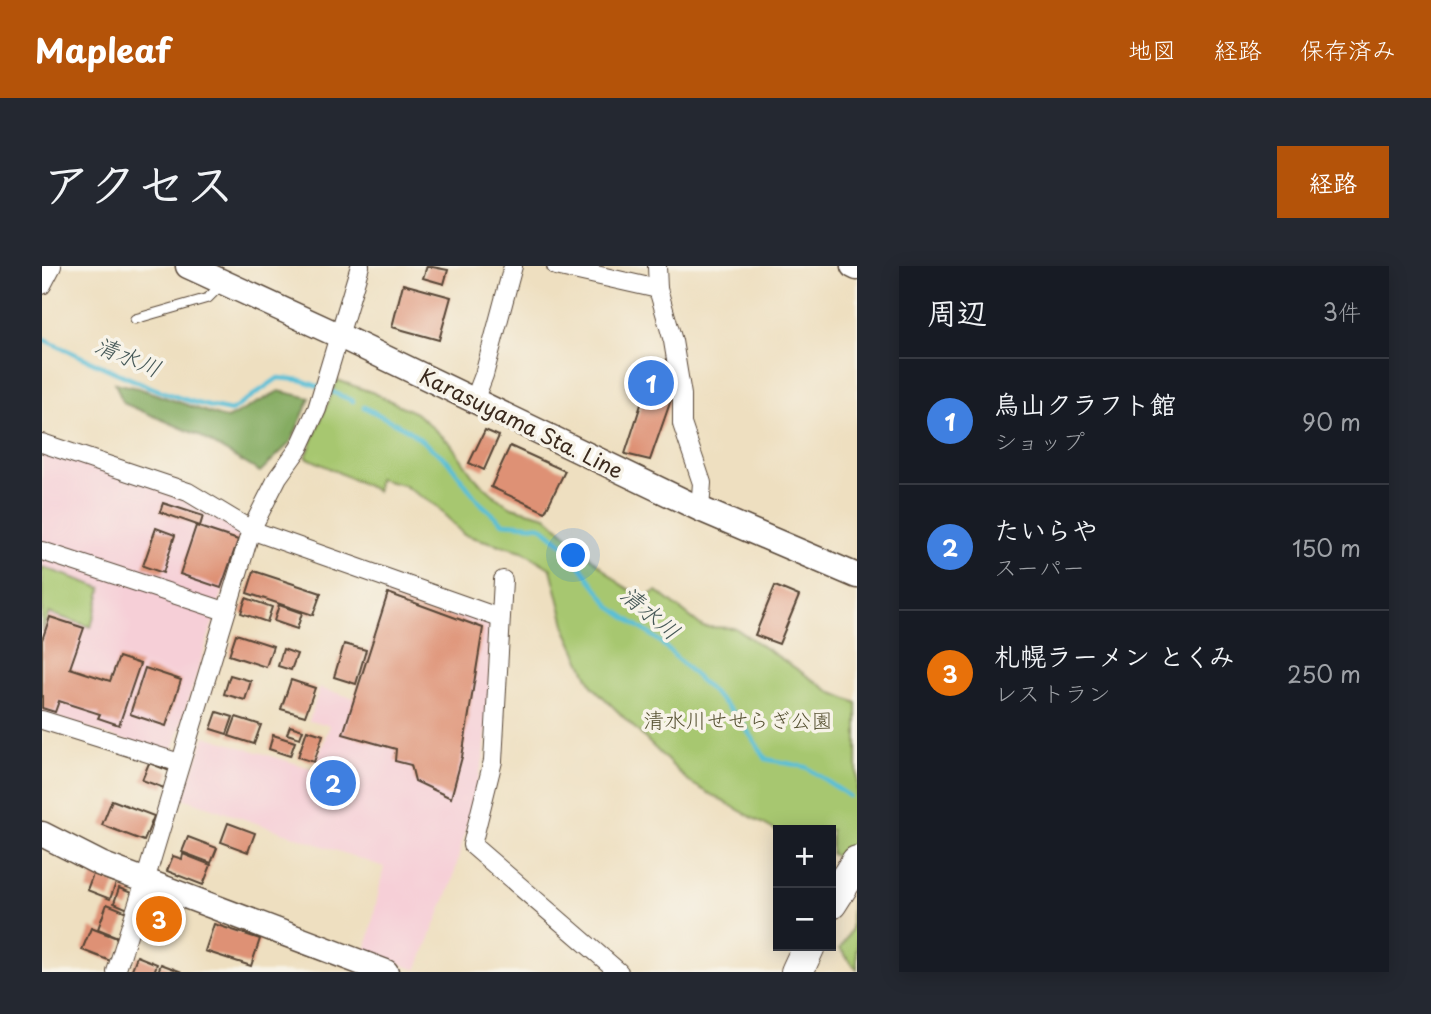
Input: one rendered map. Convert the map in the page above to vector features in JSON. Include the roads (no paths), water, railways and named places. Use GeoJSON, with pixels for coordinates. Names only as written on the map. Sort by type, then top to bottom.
{"type":"FeatureCollection","features":[{"type":"Feature","properties":{"kind":"highway"},"geometry":{"type":"LineString","coordinates":[[836,895],[857,862]]}},
{"type":"Feature","properties":{"kind":"highway"},"geometry":{"type":"LineString","coordinates":[[797,972],[807,951]]}},
{"type":"Feature","properties":{"kind":"main road","name":"Karasuyama Sta. Line"},"geometry":{"type":"LineString","coordinates":[[188,266],[700,509],[857,576]]}},
{"type":"Feature","properties":{"kind":"main road"},"geometry":{"type":"LineString","coordinates":[[42,834],[101,864],[386,972]]}},
{"type":"Feature","properties":{"kind":"street"},"geometry":{"type":"LineString","coordinates":[[42,285],[52,266]]}},
{"type":"Feature","properties":{"kind":"street"},"geometry":{"type":"LineString","coordinates":[[116,972],[251,530],[278,477],[299,448],[321,396],[360,266]]}},
{"type":"Feature","properties":{"kind":"street"},"geometry":{"type":"LineString","coordinates":[[474,401],[484,375],[513,266]]}},
{"type":"Feature","properties":{"kind":"street"},"geometry":{"type":"LineString","coordinates":[[556,266],[658,289]]}},
{"type":"Feature","properties":{"kind":"street"},"geometry":{"type":"LineString","coordinates":[[657,266],[658,289],[673,341],[682,395],[682,424],[702,483],[700,509]]}},
{"type":"Feature","properties":{"kind":"street"},"geometry":{"type":"LineString","coordinates":[[42,443],[188,492],[251,530],[500,618]]}},
{"type":"Feature","properties":{"kind":"street"},"geometry":{"type":"LineString","coordinates":[[42,551],[225,611]]}},
{"type":"Feature","properties":{"kind":"street"},"geometry":{"type":"LineString","coordinates":[[503,580],[493,761],[472,845],[619,972]]}},
{"type":"Feature","properties":{"kind":"street"},"geometry":{"type":"LineString","coordinates":[[42,720],[180,763]]}},
{"type":"Feature","properties":{"kind":"lane"},"geometry":{"type":"LineString","coordinates":[[135,319],[208,298],[223,282]]}},
{"type":"Feature","properties":{"kind":"waterway","name":"清水川"},"geometry":{"type":"LineString","coordinates":[[42,339],[158,390],[231,411],[278,378],[301,380],[320,387]]}},
{"type":"Feature","properties":{"kind":"waterway","name":"清水川"},"geometry":{"type":"LineString","coordinates":[[328,390],[353,401]]}},
{"type":"Feature","properties":{"kind":"waterway","name":"清水川"},"geometry":{"type":"LineString","coordinates":[[364,407],[408,430],[447,460],[478,501],[503,523],[541,526],[566,547],[611,607],[658,640],[739,718],[766,759],[806,767],[849,796]]}},
{"type":"Feature","properties":{"kind":"place","name":"烏山クラフト館"},"geometry":{"type":"Point","coordinates":[651,383]}},
{"type":"Feature","properties":{"kind":"place","name":"たいらや"},"geometry":{"type":"Point","coordinates":[333,783]}},
{"type":"Feature","properties":{"kind":"place","name":"札幌ラーメン とくみ"},"geometry":{"type":"Point","coordinates":[159,919]}},
{"type":"Feature","properties":{"kind":"park label","name":"清水川せせらぎ公園"},"geometry":{"type":"Point","coordinates":[738,721]}}]}
